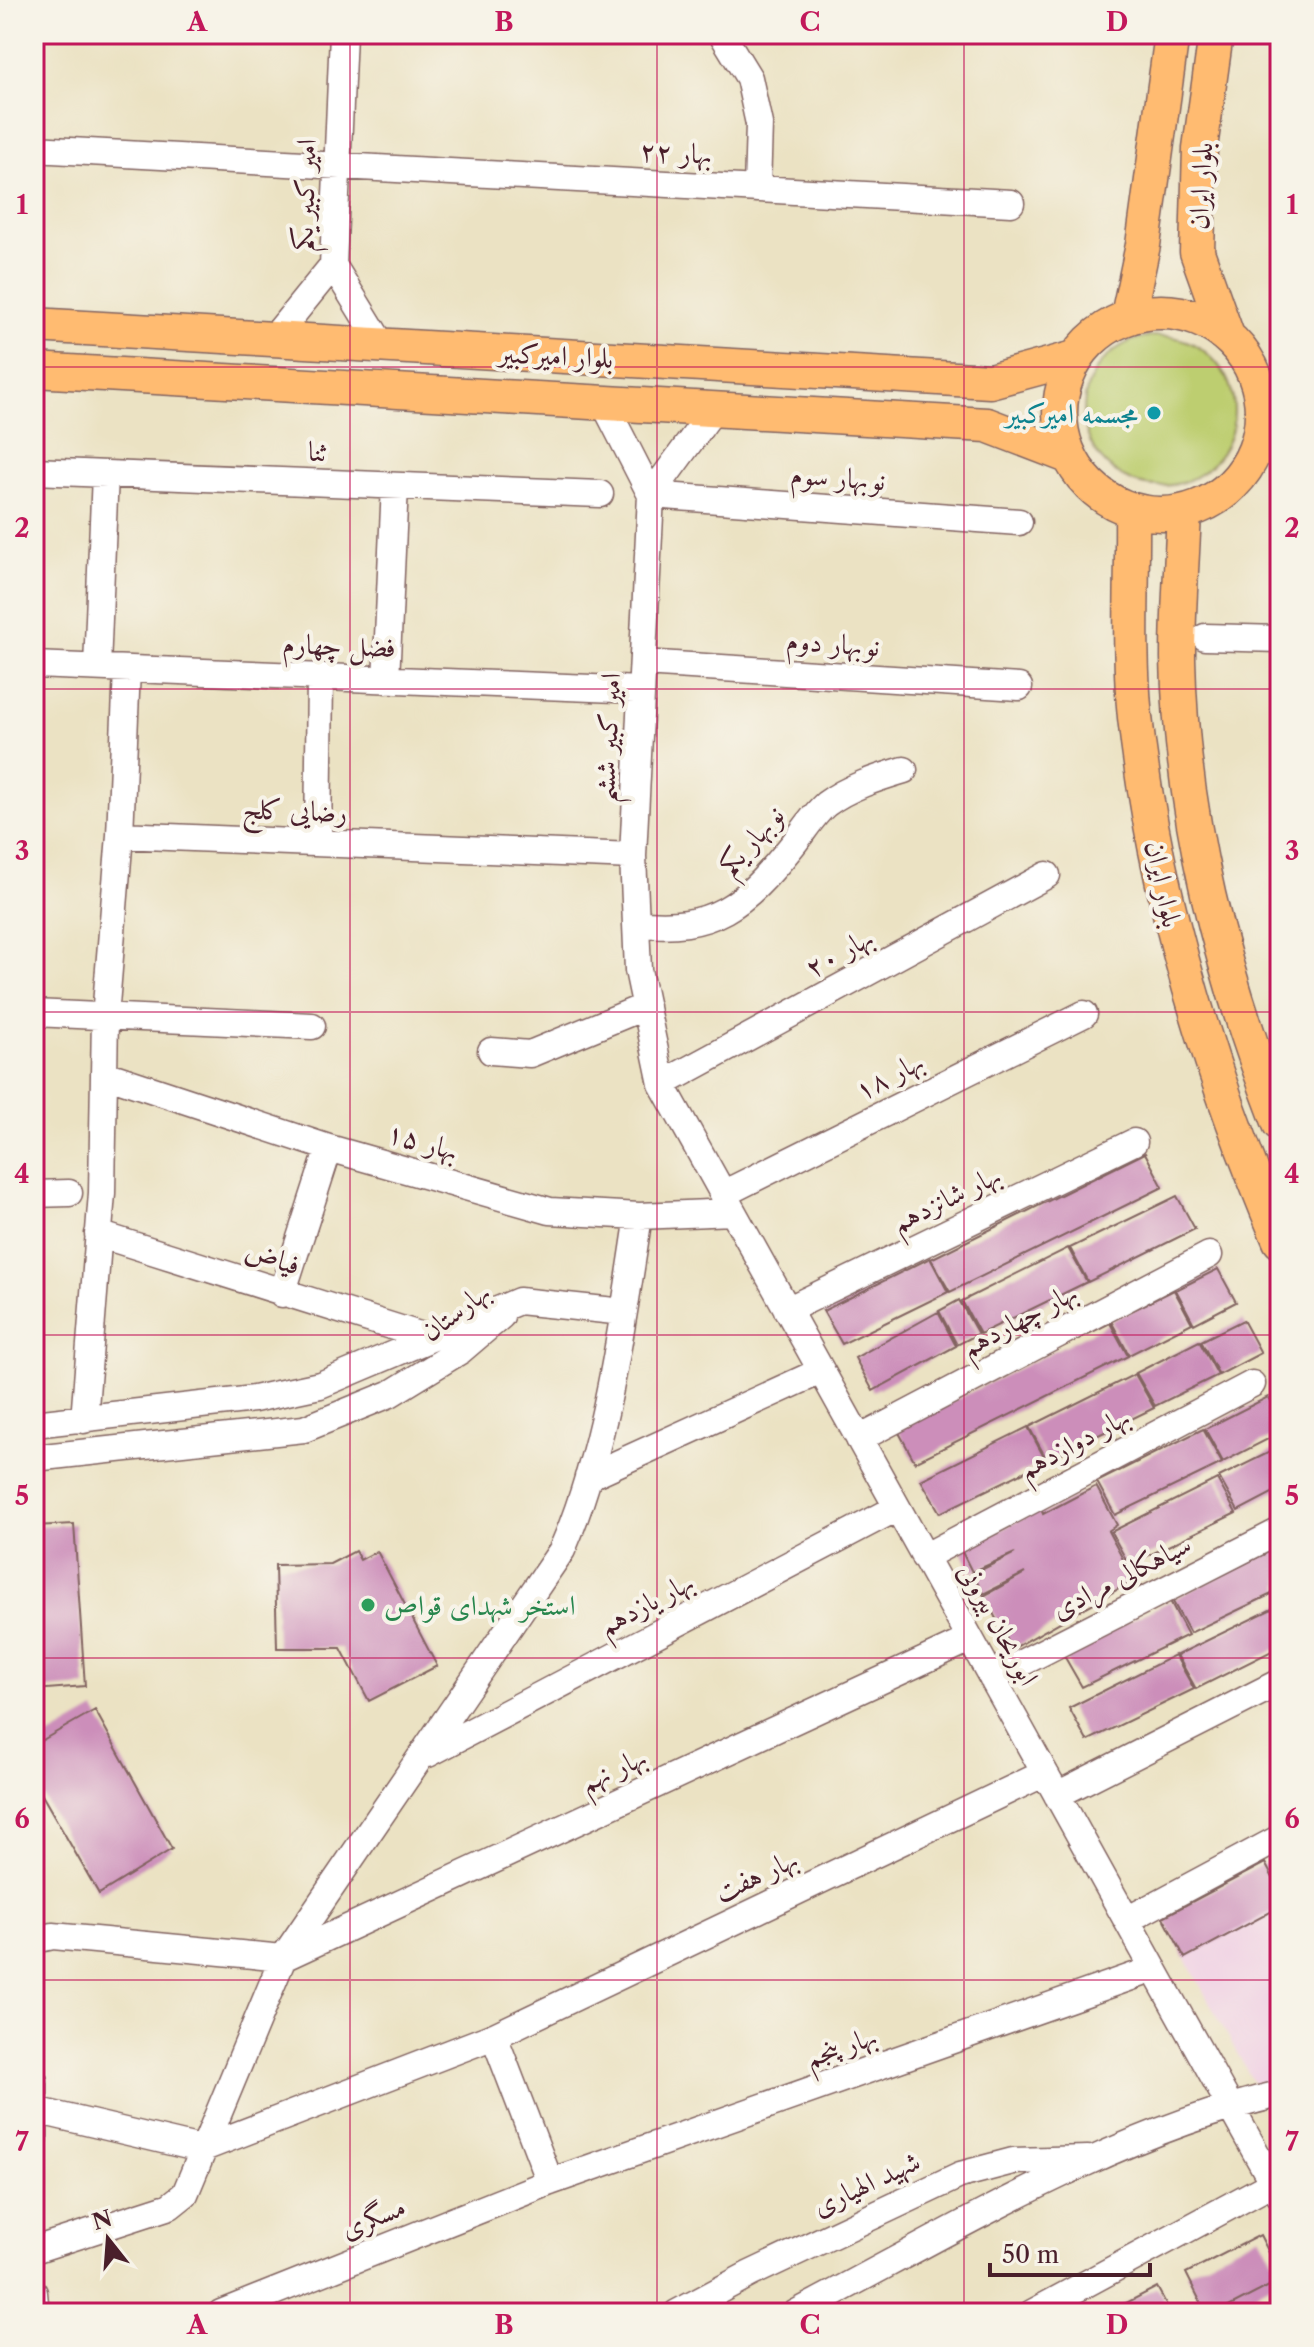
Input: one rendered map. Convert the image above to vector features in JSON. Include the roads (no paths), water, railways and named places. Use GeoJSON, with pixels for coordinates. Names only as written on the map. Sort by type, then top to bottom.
{"type":"FeatureCollection","features":[{"type":"Feature","properties":{"kind":"main road","name":"بلوار ایران"},"geometry":{"type":"LineString","coordinates":[[1128,316],[1143,245],[1172,34]]}},
{"type":"Feature","properties":{"kind":"main road","name":"بلوار ایران"},"geometry":{"type":"LineString","coordinates":[[1216,34],[1200,148],[1197,252],[1226,333]]}},
{"type":"Feature","properties":{"kind":"main road"},"geometry":{"type":"LineString","coordinates":[[1174,313],[1196,317],[1226,333],[1249,359],[1261,392],[1266,457],[1211,502],[1184,512],[1132,511],[1106,499],[1084,480],[1068,456],[1059,423],[1062,389],[1075,358],[1099,332],[1128,316],[1174,313]]}},
{"type":"Feature","properties":{"kind":"main road","name":"بلوار امیرکبیر"},"geometry":{"type":"LineString","coordinates":[[34,325],[990,381],[1075,358]]}},
{"type":"Feature","properties":{"kind":"main road"},"geometry":{"type":"LineString","coordinates":[[1249,359],[1280,374]]}},
{"type":"Feature","properties":{"kind":"main road","name":"بلوار امیرکبیر"},"geometry":{"type":"LineString","coordinates":[[34,370],[987,425],[1068,456]]}},
{"type":"Feature","properties":{"kind":"main road","name":"بلوار ایران"},"geometry":{"type":"LineString","coordinates":[[1132,511],[1135,715],[1161,877],[1184,974],[1235,1135],[1280,1241]]}},
{"type":"Feature","properties":{"kind":"main road","name":"بلوار ایران"},"geometry":{"type":"LineString","coordinates":[[1184,512],[1178,658],[1186,772],[1201,872],[1222,960],[1280,1124]]}},
{"type":"Feature","properties":{"kind":"street","name":"امیر کبیر یکم"},"geometry":{"type":"LineString","coordinates":[[343,34],[333,265],[382,345]]}},
{"type":"Feature","properties":{"kind":"street"},"geometry":{"type":"LineString","coordinates":[[722,34],[749,78],[759,124],[757,189]]}},
{"type":"Feature","properties":{"kind":"street","name":"بهار ۲۲"},"geometry":{"type":"LineString","coordinates":[[34,149],[1011,203]]}},
{"type":"Feature","properties":{"kind":"street"},"geometry":{"type":"LineString","coordinates":[[273,339],[333,265]]}},
{"type":"Feature","properties":{"kind":"street","name":"امیر کبیر ششم"},"geometry":{"type":"LineString","coordinates":[[604,403],[651,495],[633,856],[638,970],[662,1084]]}},
{"type":"Feature","properties":{"kind":"street"},"geometry":{"type":"LineString","coordinates":[[651,495],[714,409]]}},
{"type":"Feature","properties":{"kind":"street","name":"ثنا"},"geometry":{"type":"LineString","coordinates":[[34,471],[600,494]]}},
{"type":"Feature","properties":{"kind":"street"},"geometry":{"type":"LineString","coordinates":[[97,667],[105,474]]}},
{"type":"Feature","properties":{"kind":"street"},"geometry":{"type":"LineString","coordinates":[[386,680],[395,486]]}},
{"type":"Feature","properties":{"kind":"street","name":"نوبهار سوم"},"geometry":{"type":"LineString","coordinates":[[651,495],[1019,522]]}},
{"type":"Feature","properties":{"kind":"street"},"geometry":{"type":"LineString","coordinates":[[1205,637],[1280,639]]}},
{"type":"Feature","properties":{"kind":"street","name":"نوبهار دوم"},"geometry":{"type":"LineString","coordinates":[[643,663],[1019,687]]}},
{"type":"Feature","properties":{"kind":"street","name":"فضل چهارم"},"geometry":{"type":"LineString","coordinates":[[34,665],[641,690]]}},
{"type":"Feature","properties":{"kind":"street"},"geometry":{"type":"LineString","coordinates":[[84,1420],[98,1234],[105,1017],[120,835],[127,669]]}},
{"type":"Feature","properties":{"kind":"street"},"geometry":{"type":"LineString","coordinates":[[318,843],[320,677]]}},
{"type":"Feature","properties":{"kind":"street","name":"نوبهار یکم"},"geometry":{"type":"LineString","coordinates":[[636,923],[671,927],[721,913],[743,899],[778,863],[824,805],[865,782],[904,770]]}},
{"type":"Feature","properties":{"kind":"street","name":"رضایی کلج"},"geometry":{"type":"LineString","coordinates":[[120,835],[633,856]]}},
{"type":"Feature","properties":{"kind":"street","name":"بهار ۲۰"},"geometry":{"type":"LineString","coordinates":[[662,1084],[1047,875]]}},
{"type":"Feature","properties":{"kind":"street"},"geometry":{"type":"LineString","coordinates":[[491,1051],[530,1054],[646,1006]]}},
{"type":"Feature","properties":{"kind":"street"},"geometry":{"type":"LineString","coordinates":[[34,1013],[312,1026]]}},
{"type":"Feature","properties":{"kind":"street","name":"بهار ۱۸"},"geometry":{"type":"LineString","coordinates":[[728,1203],[1084,1014]]}},
{"type":"Feature","properties":{"kind":"street","name":"بهار ۱۵"},"geometry":{"type":"LineString","coordinates":[[105,1074],[329,1148],[550,1211],[639,1216],[728,1203]]}},
{"type":"Feature","properties":{"kind":"street","name":"ابوریحان بیرونی"},"geometry":{"type":"LineString","coordinates":[[662,1084],[1277,2189]]}},
{"type":"Feature","properties":{"kind":"street","name":"بهار شانزدهم"},"geometry":{"type":"LineString","coordinates":[[787,1310],[1134,1142]]}},
{"type":"Feature","properties":{"kind":"street"},"geometry":{"type":"LineString","coordinates":[[282,1294],[329,1148]]}},
{"type":"Feature","properties":{"kind":"street"},"geometry":{"type":"LineString","coordinates":[[34,1194],[69,1193]]}},
{"type":"Feature","properties":{"kind":"street"},"geometry":{"type":"LineString","coordinates":[[34,2250],[170,2206],[185,2194],[201,2149],[283,1958],[425,1756],[562,1550],[588,1477],[624,1312],[639,1216]]}},
{"type":"Feature","properties":{"kind":"street","name":"فیاض"},"geometry":{"type":"LineString","coordinates":[[98,1234],[429,1338]]}},
{"type":"Feature","properties":{"kind":"street","name":"بهار چهاردهم"},"geometry":{"type":"LineString","coordinates":[[859,1439],[1209,1255]]}},
{"type":"Feature","properties":{"kind":"street"},"geometry":{"type":"LineString","coordinates":[[519,1301],[624,1312]]}},
{"type":"Feature","properties":{"kind":"street","name":"بهارستان"},"geometry":{"type":"LineString","coordinates":[[34,1424],[254,1399],[320,1385],[519,1301]]}},
{"type":"Feature","properties":{"kind":"street","name":"بهارستان"},"geometry":{"type":"LineString","coordinates":[[34,1458],[304,1429],[390,1394],[460,1351],[519,1301]]}},
{"type":"Feature","properties":{"kind":"street"},"geometry":{"type":"LineString","coordinates":[[588,1477],[821,1371]]}},
{"type":"Feature","properties":{"kind":"street","name":"بهار دوازدهم"},"geometry":{"type":"LineString","coordinates":[[924,1557],[1252,1384]]}},
{"type":"Feature","properties":{"kind":"street","name":"بهار یازدهم"},"geometry":{"type":"LineString","coordinates":[[425,1756],[897,1508]]}},
{"type":"Feature","properties":{"kind":"street","name":"سیاهکالی مرادی"},"geometry":{"type":"LineString","coordinates":[[992,1678],[1280,1531]]}},
{"type":"Feature","properties":{"kind":"street","name":"بهار نهم"},"geometry":{"type":"LineString","coordinates":[[283,1958],[970,1639]]}},
{"type":"Feature","properties":{"kind":"street","name":"بهار هفت"},"geometry":{"type":"LineString","coordinates":[[201,2149],[494,2036],[1280,1682]]}},
{"type":"Feature","properties":{"kind":"street"},"geometry":{"type":"LineString","coordinates":[[1127,1920],[1280,1838]]}},
{"type":"Feature","properties":{"kind":"street"},"geometry":{"type":"LineString","coordinates":[[34,1940],[53,1936],[283,1958]]}},
{"type":"Feature","properties":{"kind":"street","name":"بهار پنجم"},"geometry":{"type":"LineString","coordinates":[[550,2182],[1154,1969]]}},
{"type":"Feature","properties":{"kind":"street"},"geometry":{"type":"LineString","coordinates":[[494,2036],[550,2182]]}},
{"type":"Feature","properties":{"kind":"street"},"geometry":{"type":"LineString","coordinates":[[34,2081],[34,2140]]}},
{"type":"Feature","properties":{"kind":"street","name":"شهید الهیاری"},"geometry":{"type":"LineString","coordinates":[[796,2313],[1095,2159],[1230,2106],[1280,2094]]}},
{"type":"Feature","properties":{"kind":"street"},"geometry":{"type":"LineString","coordinates":[[35,2110],[201,2149]]}},
{"type":"Feature","properties":{"kind":"street","name":"شهید الهیاری"},"geometry":{"type":"LineString","coordinates":[[677,2313],[750,2274],[960,2175],[1013,2161],[1095,2159]]}},
{"type":"Feature","properties":{"kind":"street","name":"مسگری"},"geometry":{"type":"LineString","coordinates":[[221,2313],[550,2182]]}},
{"type":"Feature","properties":{"kind":"street"},"geometry":{"type":"LineString","coordinates":[[1032,2313],[1277,2189]]}},
{"type":"Feature","properties":{"kind":"street"},"geometry":{"type":"LineString","coordinates":[[34,2293],[36,2313]]}},
{"type":"Feature","properties":{"kind":"place","name":"مجسمه امیرکبیر"},"geometry":{"type":"Point","coordinates":[1154,413]}},
{"type":"Feature","properties":{"kind":"place","name":"استخر شهدای قواص"},"geometry":{"type":"Point","coordinates":[368,1605]}}]}
